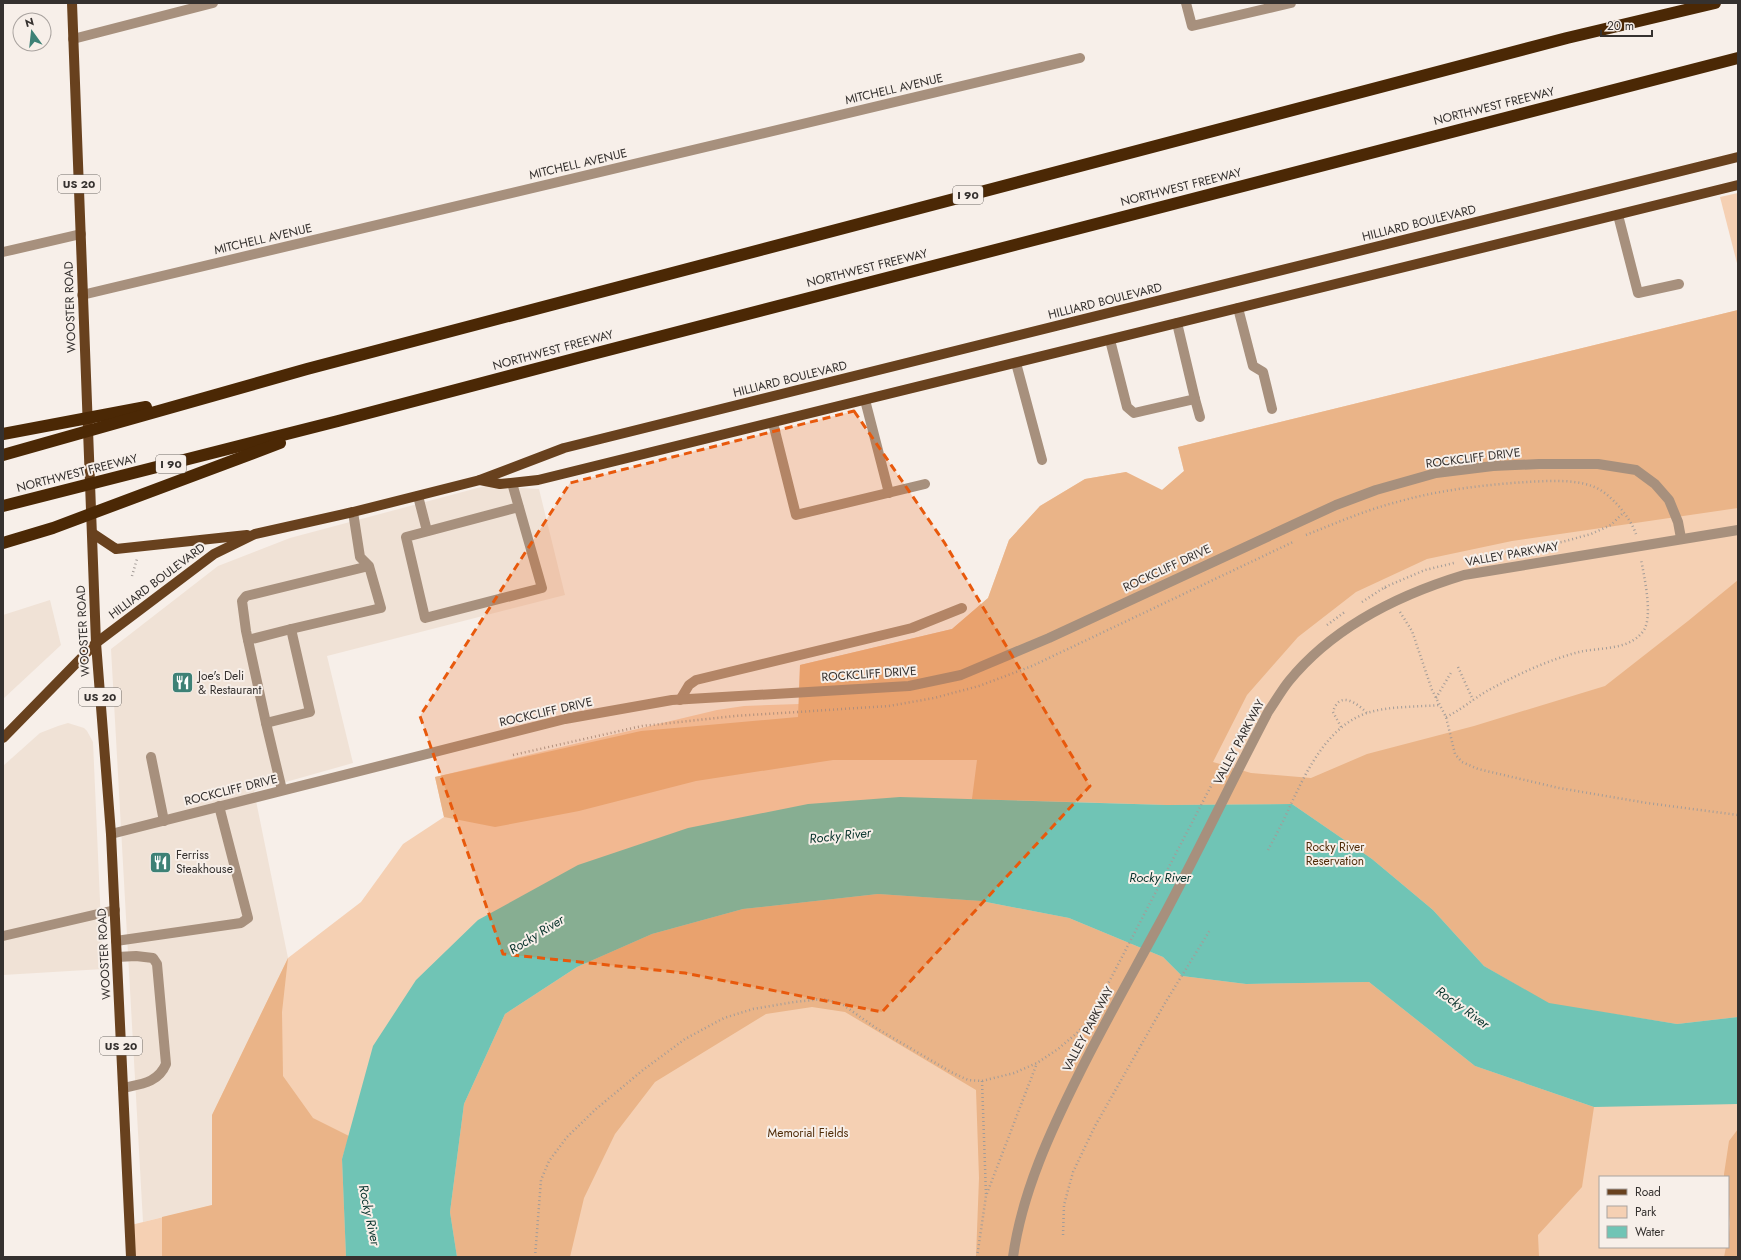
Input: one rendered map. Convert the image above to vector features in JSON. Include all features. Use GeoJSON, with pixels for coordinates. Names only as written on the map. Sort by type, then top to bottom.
{"type":"FeatureCollection","features":[{"type":"Feature","properties":{"kind":"highway","name":"I 90"},"geometry":{"type":"LineString","coordinates":[[3,455],[307,369],[1544,44],[1715,3]]}},
{"type":"Feature","properties":{"kind":"highway","name":"NORTHWEST FREEWAY"},"geometry":{"type":"LineString","coordinates":[[3,506],[338,421],[1738,58]]}},
{"type":"Feature","properties":{"kind":"highway"},"geometry":{"type":"LineString","coordinates":[[3,434],[222,392]]}},
{"type":"Feature","properties":{"kind":"highway"},"geometry":{"type":"LineString","coordinates":[[3,543],[53,528],[338,421]]}},
{"type":"Feature","properties":{"kind":"main road","name":"WOOSTER ROAD"},"geometry":{"type":"LineString","coordinates":[[72,3],[96,643],[111,834],[131,1257]]}},
{"type":"Feature","properties":{"kind":"main road","name":"HILLIARD BOULEVARD"},"geometry":{"type":"LineString","coordinates":[[3,738],[96,643],[214,554],[255,534],[353,512],[480,480],[564,448],[1738,157]]}},
{"type":"Feature","properties":{"kind":"main road","name":"HILLIARD BOULEVARD"},"geometry":{"type":"LineString","coordinates":[[480,480],[500,484],[538,480],[1738,185]]}},
{"type":"Feature","properties":{"kind":"main road"},"geometry":{"type":"LineString","coordinates":[[92,533],[116,549],[255,534]]}},
{"type":"Feature","properties":{"kind":"street"},"geometry":{"type":"LineString","coordinates":[[73,39],[213,3]]}},
{"type":"Feature","properties":{"kind":"street"},"geometry":{"type":"LineString","coordinates":[[1186,3],[1192,26],[1291,3]]}},
{"type":"Feature","properties":{"kind":"street","name":"MITCHELL AVENUE"},"geometry":{"type":"LineString","coordinates":[[82,296],[1080,58]]}},
{"type":"Feature","properties":{"kind":"street"},"geometry":{"type":"LineString","coordinates":[[1618,215],[1638,293],[1679,284]]}},
{"type":"Feature","properties":{"kind":"street"},"geometry":{"type":"LineString","coordinates":[[3,252],[81,234]]}},
{"type":"Feature","properties":{"kind":"street"},"geometry":{"type":"LineString","coordinates":[[1238,308],[1252,366],[1263,372],[1272,409]]}},
{"type":"Feature","properties":{"kind":"street"},"geometry":{"type":"LineString","coordinates":[[1177,323],[1200,417]]}},
{"type":"Feature","properties":{"kind":"street"},"geometry":{"type":"LineString","coordinates":[[1110,340],[1127,406],[1134,413],[1195,399]]}},
{"type":"Feature","properties":{"kind":"street"},"geometry":{"type":"LineString","coordinates":[[1016,363],[1042,460]]}},
{"type":"Feature","properties":{"kind":"street"},"geometry":{"type":"LineString","coordinates":[[865,400],[889,493]]}},
{"type":"Feature","properties":{"kind":"street"},"geometry":{"type":"LineString","coordinates":[[773,423],[796,514],[925,484]]}},
{"type":"Feature","properties":{"kind":"street","name":"ROCKCLIFF DRIVE"},"geometry":{"type":"LineString","coordinates":[[111,834],[565,719],[680,700],[909,686],[961,675],[1049,638],[1336,505],[1376,490],[1436,473],[1493,466],[1538,464],[1598,464],[1636,470],[1655,484],[1668,500],[1678,522],[1681,538]]}},
{"type":"Feature","properties":{"kind":"street"},"geometry":{"type":"LineString","coordinates":[[512,483],[519,507],[542,588],[425,618],[406,537],[519,507]]}},
{"type":"Feature","properties":{"kind":"street"},"geometry":{"type":"LineString","coordinates":[[418,496],[427,531]]}},
{"type":"Feature","properties":{"kind":"street"},"geometry":{"type":"LineString","coordinates":[[248,640],[381,608],[369,566],[360,557],[353,512]]}},
{"type":"Feature","properties":{"kind":"street","name":"VALLEY PARKWAY"},"geometry":{"type":"LineString","coordinates":[[1014,1257],[1023,1213],[1037,1166],[1065,1101],[1112,1010],[1157,929],[1239,766],[1268,712],[1289,681],[1322,648],[1360,620],[1393,601],[1430,585],[1464,575],[1493,569],[1640,547],[1681,538],[1738,530]]}},
{"type":"Feature","properties":{"kind":"street"},"geometry":{"type":"LineString","coordinates":[[282,790],[248,640],[242,601],[246,596],[369,566]]}},
{"type":"Feature","properties":{"kind":"street"},"geometry":{"type":"LineString","coordinates":[[680,700],[688,685],[696,680],[912,628],[962,608]]}},
{"type":"Feature","properties":{"kind":"street"},"geometry":{"type":"LineString","coordinates":[[266,724],[310,712],[291,629]]}},
{"type":"Feature","properties":{"kind":"street"},"geometry":{"type":"LineString","coordinates":[[151,757],[164,821]]}},
{"type":"Feature","properties":{"kind":"street"},"geometry":{"type":"LineString","coordinates":[[116,941],[241,924],[248,918],[219,806]]}},
{"type":"Feature","properties":{"kind":"street"},"geometry":{"type":"LineString","coordinates":[[3,936],[115,910]]}},
{"type":"Feature","properties":{"kind":"street"},"geometry":{"type":"LineString","coordinates":[[117,957],[136,956],[153,958],[157,964],[166,1064],[162,1073],[150,1081],[123,1088]]}},
{"type":"Feature","properties":{"kind":"path"},"geometry":{"type":"LineString","coordinates":[[1464,560],[1562,542],[1591,534],[1611,525],[1623,513]]}},
{"type":"Feature","properties":{"kind":"path"},"geometry":{"type":"LineString","coordinates":[[132,576],[139,555]]}},
{"type":"Feature","properties":{"kind":"path"},"geometry":{"type":"LineString","coordinates":[[1446,716],[1506,681],[1561,657],[1580,652],[1613,647],[1624,644],[1636,638],[1643,631],[1647,622],[1647,602],[1642,561]]}},
{"type":"Feature","properties":{"kind":"path"},"geometry":{"type":"LineString","coordinates":[[1385,587],[1425,570],[1456,562]]}},
{"type":"Feature","properties":{"kind":"path"},"geometry":{"type":"LineString","coordinates":[[1399,610],[1412,631],[1436,698],[1446,716],[1455,754],[1462,762],[1478,769],[1559,788],[1640,802],[1738,815]]}},
{"type":"Feature","properties":{"kind":"path"},"geometry":{"type":"LineString","coordinates":[[1458,667],[1473,700]]}},
{"type":"Feature","properties":{"kind":"path"},"geometry":{"type":"LineString","coordinates":[[1436,698],[1452,671]]}},
{"type":"Feature","properties":{"kind":"path"},"geometry":{"type":"LineString","coordinates":[[1341,727],[1333,712],[1334,707],[1341,702],[1350,700],[1357,703],[1367,713]]}},
{"type":"Feature","properties":{"kind":"path"},"geometry":{"type":"LineString","coordinates":[[1268,850],[1292,804],[1300,784],[1316,756],[1341,727],[1367,713],[1439,705]]}},
{"type":"Feature","properties":{"kind":"path"},"geometry":{"type":"LineString","coordinates":[[535,1257],[540,1180],[549,1161],[567,1137],[596,1109],[643,1070],[685,1039],[724,1018],[753,1009],[794,1002],[824,999],[842,1004],[876,1028],[951,1072],[968,1080],[982,1081],[1014,1073],[1037,1063],[1077,1033],[1090,1018],[1222,767]]}},
{"type":"Feature","properties":{"kind":"path"},"geometry":{"type":"LineString","coordinates":[[1063,1235],[1064,1205],[1073,1172],[1095,1126],[1165,1003],[1210,930]]}},
{"type":"Feature","properties":{"kind":"path"},"geometry":{"type":"LineString","coordinates":[[986,1196],[1037,1063]]}},
{"type":"Feature","properties":{"kind":"path"},"geometry":{"type":"LineString","coordinates":[[977,1257],[986,1196],[982,1081]]}},
{"type":"Feature","properties":{"kind":"highlighted area"},"geometry":{"type":"Polygon","coordinates":[[[854,411],[944,542],[1090,786],[882,1012],[685,973],[503,954],[420,716],[570,483],[854,411]]]}},
{"type":"Feature","properties":{"kind":"shaded area"},"geometry":{"type":"Polygon","coordinates":[[[1738,310],[1738,508],[1512,541],[1427,559],[1356,592],[1298,637],[1247,695],[1213,762],[1251,773],[1311,778],[1367,754],[1474,726],[1605,686],[1738,580],[1738,1017],[1677,1024],[1549,1004],[1484,966],[1433,910],[1372,859],[1292,804],[1167,805],[972,799],[977,760],[833,760],[696,781],[579,811],[495,827],[444,817],[435,777],[641,731],[798,717],[800,665],[952,629],[988,598],[1009,540],[1040,506],[1085,479],[1126,472],[1162,490],[1184,471],[1178,447],[1738,310]]]}},
{"type":"Feature","properties":{"kind":"shaded area"},"geometry":{"type":"Polygon","coordinates":[[[485,486],[539,489],[565,595],[327,656],[353,763],[254,791],[288,958],[212,1115],[212,1205],[143,1222],[111,649],[218,566],[290,538],[485,486]]]}},
{"type":"Feature","properties":{"kind":"shaded area"},"geometry":{"type":"Polygon","coordinates":[[[50,600],[61,645],[3,699],[3,615],[50,600]]]}},
{"type":"Feature","properties":{"kind":"shaded area"},"geometry":{"type":"Polygon","coordinates":[[[68,723],[84,728],[93,742],[103,969],[3,975],[3,766],[40,733],[68,723]]]}},
{"type":"Feature","properties":{"kind":"shaded area"},"geometry":{"type":"Polygon","coordinates":[[[878,894],[981,901],[1069,918],[1163,957],[1182,976],[1246,984],[1369,982],[1475,1066],[1594,1107],[1582,1187],[1538,1235],[1539,1257],[976,1257],[979,1178],[976,1090],[845,1012],[812,1007],[766,1014],[655,1082],[615,1134],[584,1198],[570,1257],[457,1257],[450,1212],[464,1104],[505,1014],[577,967],[652,934],[743,909],[878,894]]]}},
{"type":"Feature","properties":{"kind":"shaded area"},"geometry":{"type":"Polygon","coordinates":[[[288,958],[282,1012],[283,1076],[313,1118],[349,1136],[342,1159],[346,1257],[162,1257],[162,1217],[212,1205],[212,1115],[288,958]]]}},
{"type":"Feature","properties":{"kind":"shaded area"},"geometry":{"type":"Polygon","coordinates":[[[1738,1129],[1738,1257],[1724,1257],[1726,1248],[1729,1248],[1729,1176],[1724,1176],[1724,1174],[1729,1141],[1738,1129]]]}},
{"type":"Feature","properties":{"kind":"green space"},"geometry":{"type":"Polygon","coordinates":[[[1738,193],[1738,267],[1720,197],[1738,193]]]}},
{"type":"Feature","properties":{"kind":"green space","name":"Rocky River Reservation"},"geometry":{"type":"Polygon","coordinates":[[[1738,310],[1738,1257],[132,1257],[131,1225],[212,1205],[212,1115],[288,958],[361,902],[403,844],[444,817],[435,777],[717,710],[744,706],[799,704],[800,665],[952,629],[988,598],[1009,540],[1040,506],[1085,479],[1126,472],[1162,490],[1184,471],[1178,447],[1738,310]]]}},
{"type":"Feature","properties":{"kind":"water","name":"Rocky River"},"geometry":{"type":"Polygon","coordinates":[[[900,797],[1167,805],[1292,804],[1372,859],[1433,910],[1484,966],[1549,1003],[1677,1024],[1738,1017],[1738,1104],[1594,1107],[1475,1066],[1369,982],[1246,984],[1182,976],[1163,957],[1069,918],[981,901],[878,894],[743,909],[652,934],[577,967],[505,1014],[464,1104],[450,1212],[457,1257],[346,1257],[342,1159],[373,1046],[416,980],[478,920],[578,865],[688,828],[808,804],[900,797]]]}},
{"type":"Feature","properties":{"kind":"place","name":"Joe's Deli & Restaurant"},"geometry":{"type":"Point","coordinates":[183,683]}},
{"type":"Feature","properties":{"kind":"place","name":"Ferriss Steakhouse"},"geometry":{"type":"Point","coordinates":[161,862]}},
{"type":"Feature","properties":{"kind":"park label","name":"Memorial Fields"},"geometry":{"type":"Point","coordinates":[808,1133]}}]}
